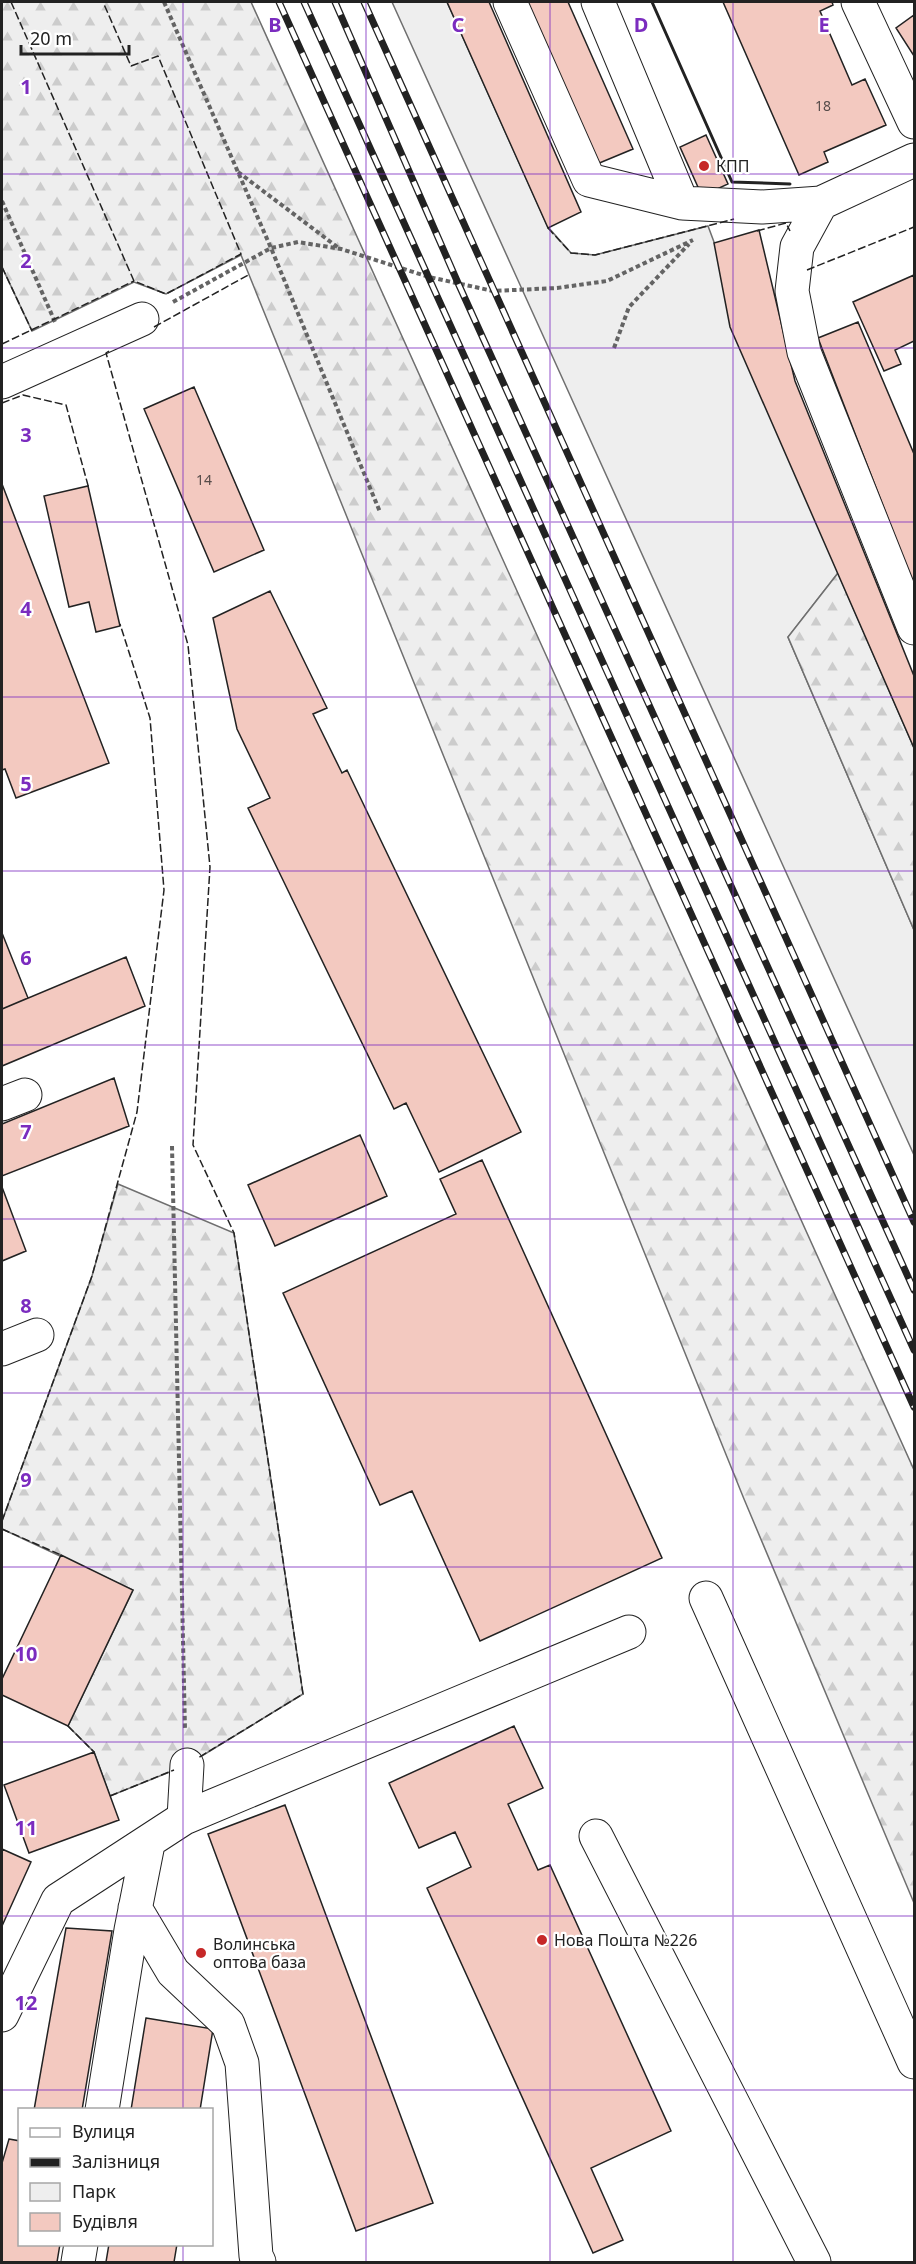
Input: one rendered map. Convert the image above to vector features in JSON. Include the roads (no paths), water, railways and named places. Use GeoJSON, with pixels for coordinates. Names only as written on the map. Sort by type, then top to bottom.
{"type":"FeatureCollection","features":[{"type":"Feature","properties":{"kind":"street"},"geometry":{"type":"LineString","coordinates":[[510,2],[590,180],[682,203],[762,207],[821,202],[915,160]]}},
{"type":"Feature","properties":{"kind":"street"},"geometry":{"type":"LineString","coordinates":[[598,2],[682,203]]}},
{"type":"Feature","properties":{"kind":"street"},"geometry":{"type":"LineString","coordinates":[[858,2],[915,122]]}},
{"type":"Feature","properties":{"kind":"street"},"geometry":{"type":"LineString","coordinates":[[821,202],[797,247],[793,280],[792,291],[804,352],[915,628]]}},
{"type":"Feature","properties":{"kind":"street"},"geometry":{"type":"LineString","coordinates":[[2,382],[142,319]]}},
{"type":"Feature","properties":{"kind":"street"},"geometry":{"type":"LineString","coordinates":[[2,1349],[36,1335]]}},
{"type":"Feature","properties":{"kind":"street"},"geometry":{"type":"LineString","coordinates":[[706,1598],[915,2062]]}},
{"type":"Feature","properties":{"kind":"street"},"geometry":{"type":"LineString","coordinates":[[2,2015],[58,1900],[148,1844],[184,1818],[629,1632]]}},
{"type":"Feature","properties":{"kind":"street"},"geometry":{"type":"LineString","coordinates":[[184,1818],[187,1765]]}},
{"type":"Feature","properties":{"kind":"street"},"geometry":{"type":"LineString","coordinates":[[596,1836],[814,2262]]}},
{"type":"Feature","properties":{"kind":"street"},"geometry":{"type":"LineString","coordinates":[[102,2108],[135,1908],[148,1844]]}},
{"type":"Feature","properties":{"kind":"street"},"geometry":{"type":"LineString","coordinates":[[135,1908],[173,1972],[228,2024],[242,2063],[256,2256],[259,2262]]}},
{"type":"Feature","properties":{"kind":"street"},"geometry":{"type":"LineString","coordinates":[[78,2262],[81,2246]]}},
{"type":"Feature","properties":{"kind":"railway"},"geometry":{"type":"LineString","coordinates":[[279,2],[914,1407]]}},
{"type":"Feature","properties":{"kind":"railway"},"geometry":{"type":"LineString","coordinates":[[304,2],[914,1350]]}},
{"type":"Feature","properties":{"kind":"railway"},"geometry":{"type":"LineString","coordinates":[[335,2],[458,283],[914,1290]]}},
{"type":"Feature","properties":{"kind":"railway"},"geometry":{"type":"LineString","coordinates":[[364,2],[914,1222]]}},
{"type":"Feature","properties":{"kind":"place","name":"КПП"},"geometry":{"type":"Point","coordinates":[704,166]}},
{"type":"Feature","properties":{"kind":"place","name":"Нова Пошта №226"},"geometry":{"type":"Point","coordinates":[542,1940]}},
{"type":"Feature","properties":{"kind":"place","name":"Волинська оптова база"},"geometry":{"type":"Point","coordinates":[201,1953]}}]}
